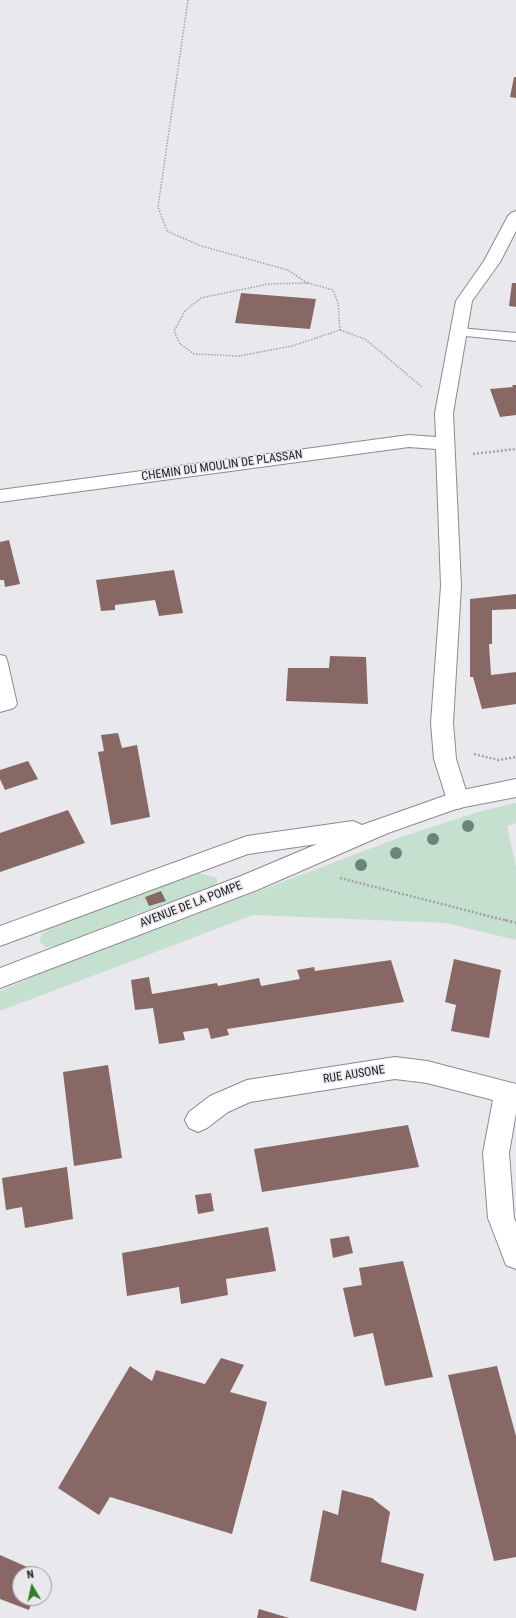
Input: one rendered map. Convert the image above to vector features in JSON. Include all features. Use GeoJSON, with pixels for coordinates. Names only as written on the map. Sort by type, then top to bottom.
{"type":"FeatureCollection","features":[{"type":"Feature","properties":{"kind":"street"},"geometry":{"type":"LineString","coordinates":[[458,800],[445,759],[442,723],[450,586],[444,413],[464,301],[492,262],[516,216]]}},
{"type":"Feature","properties":{"kind":"street","name":"CHEMIN DU MOULIN DE PLASSAN"},"geometry":{"type":"LineString","coordinates":[[0,496],[409,442],[445,444]]}},
{"type":"Feature","properties":{"kind":"street","name":"AVENUE DE LA POMPE"},"geometry":{"type":"LineString","coordinates":[[0,978],[249,883],[380,827],[458,800],[516,788]]}},
{"type":"Feature","properties":{"kind":"street","name":"AVENUE DE LA POMPE"},"geometry":{"type":"LineString","coordinates":[[0,936],[248,845],[380,827]]}},
{"type":"Feature","properties":{"kind":"street","name":"RUE AUSONE"},"geometry":{"type":"LineString","coordinates":[[198,1120],[219,1104],[247,1091],[395,1068],[427,1072],[512,1094]]}},
{"type":"Feature","properties":{"kind":"street"},"geometry":{"type":"LineString","coordinates":[[512,1094],[496,1153],[501,1218],[516,1256]]}},
{"type":"Feature","properties":{"kind":"lane"},"geometry":{"type":"LineString","coordinates":[[459,332],[516,337]]}},
{"type":"Feature","properties":{"kind":"lane"},"geometry":{"type":"LineString","coordinates":[[0,660],[9,704],[0,706]]}},
{"type":"Feature","properties":{"kind":"path"},"geometry":{"type":"LineString","coordinates":[[188,0],[158,208],[167,231],[201,246],[288,270],[308,283]]}},
{"type":"Feature","properties":{"kind":"path"},"geometry":{"type":"LineString","coordinates":[[340,330],[338,303],[333,290],[308,283],[268,284],[201,298],[185,311],[174,332],[180,344],[194,354],[239,356],[292,346],[340,330],[365,339],[429,392],[447,396]]}},
{"type":"Feature","properties":{"kind":"path"},"geometry":{"type":"LineString","coordinates":[[445,759],[476,754],[498,760],[516,757]]}},
{"type":"Feature","properties":{"kind":"path"},"geometry":{"type":"LineString","coordinates":[[340,878],[516,923]]}},
{"type":"Feature","properties":{"kind":"green space"},"geometry":{"type":"Polygon","coordinates":[[[516,803],[516,823],[507,826],[516,867],[516,940],[446,923],[253,915],[0,1011],[0,991],[42,973],[401,837],[478,812],[516,803]]]}},
{"type":"Feature","properties":{"kind":"green space"},"geometry":{"type":"Polygon","coordinates":[[[199,873],[217,878],[217,886],[144,911],[54,947],[45,947],[39,941],[42,934],[56,925],[135,894],[199,873]]]}},
{"type":"Feature","properties":{"kind":"building"},"geometry":{"type":"Polygon","coordinates":[[[514,77],[516,77],[516,98],[510,97],[514,77]]]}},
{"type":"Feature","properties":{"kind":"building"},"geometry":{"type":"Polygon","coordinates":[[[512,283],[516,283],[516,307],[509,306],[512,283]]]}},
{"type":"Feature","properties":{"kind":"building"},"geometry":{"type":"Polygon","coordinates":[[[241,293],[316,299],[310,329],[235,323],[241,293]]]}},
{"type":"Feature","properties":{"kind":"building"},"geometry":{"type":"Polygon","coordinates":[[[512,385],[516,385],[516,415],[500,417],[490,389],[513,387],[512,385]]]}},
{"type":"Feature","properties":{"kind":"building"},"geometry":{"type":"Polygon","coordinates":[[[9,540],[20,584],[5,587],[4,580],[0,580],[0,542],[9,540]]]}},
{"type":"Feature","properties":{"kind":"building"},"geometry":{"type":"Polygon","coordinates":[[[174,570],[183,613],[159,616],[155,600],[115,605],[115,610],[101,611],[96,580],[174,570]]]}},
{"type":"Feature","properties":{"kind":"building"},"geometry":{"type":"Polygon","coordinates":[[[516,594],[516,609],[492,610],[492,644],[489,644],[491,675],[516,672],[516,704],[482,709],[473,677],[470,677],[470,599],[516,594]]]}},
{"type":"Feature","properties":{"kind":"building"},"geometry":{"type":"Polygon","coordinates":[[[330,656],[366,657],[368,704],[286,701],[288,668],[329,668],[330,656]]]}},
{"type":"Feature","properties":{"kind":"building"},"geometry":{"type":"Polygon","coordinates":[[[118,733],[122,748],[137,745],[150,817],[111,825],[98,752],[104,751],[101,735],[118,733]]]}},
{"type":"Feature","properties":{"kind":"building"},"geometry":{"type":"Polygon","coordinates":[[[28,761],[38,779],[5,790],[0,779],[0,770],[28,761]]]}},
{"type":"Feature","properties":{"kind":"building"},"geometry":{"type":"Polygon","coordinates":[[[68,810],[85,843],[0,872],[0,833],[68,810]]]}},
{"type":"Feature","properties":{"kind":"building"},"geometry":{"type":"Polygon","coordinates":[[[161,891],[166,901],[149,906],[145,897],[161,891]]]}},
{"type":"Feature","properties":{"kind":"building"},"geometry":{"type":"Polygon","coordinates":[[[454,959],[501,970],[489,1038],[451,1031],[456,1005],[445,1002],[454,959]]]}},
{"type":"Feature","properties":{"kind":"building"},"geometry":{"type":"Polygon","coordinates":[[[391,960],[404,1002],[227,1029],[229,1035],[211,1039],[208,1028],[183,1032],[185,1040],[159,1044],[153,1008],[135,1010],[131,980],[149,977],[152,994],[217,983],[218,986],[259,978],[261,986],[300,979],[297,970],[314,967],[315,971],[391,960]]]}},
{"type":"Feature","properties":{"kind":"building"},"geometry":{"type":"Polygon","coordinates":[[[108,1065],[122,1158],[74,1166],[63,1072],[108,1065]]]}},
{"type":"Feature","properties":{"kind":"building"},"geometry":{"type":"Polygon","coordinates":[[[408,1125],[419,1167],[262,1192],[254,1149],[408,1125]]]}},
{"type":"Feature","properties":{"kind":"building"},"geometry":{"type":"Polygon","coordinates":[[[67,1167],[73,1219],[25,1228],[22,1207],[6,1210],[2,1178],[67,1167]]]}},
{"type":"Feature","properties":{"kind":"building"},"geometry":{"type":"Polygon","coordinates":[[[211,1193],[214,1211],[198,1214],[195,1195],[211,1193]]]}},
{"type":"Feature","properties":{"kind":"building"},"geometry":{"type":"Polygon","coordinates":[[[268,1227],[276,1271],[226,1279],[228,1295],[181,1304],[179,1287],[127,1296],[122,1253],[268,1227]]]}},
{"type":"Feature","properties":{"kind":"building"},"geometry":{"type":"Polygon","coordinates":[[[349,1236],[353,1253],[333,1258],[330,1239],[349,1236]]]}},
{"type":"Feature","properties":{"kind":"building"},"geometry":{"type":"Polygon","coordinates":[[[403,1261],[433,1377],[385,1386],[373,1333],[354,1337],[343,1288],[362,1285],[359,1268],[403,1261]]]}},
{"type":"Feature","properties":{"kind":"building"},"geometry":{"type":"Polygon","coordinates":[[[221,1358],[244,1365],[230,1392],[267,1402],[232,1534],[110,1497],[99,1515],[58,1488],[130,1366],[152,1381],[156,1370],[205,1384],[221,1358]]]}},
{"type":"Feature","properties":{"kind":"building"},"geometry":{"type":"Polygon","coordinates":[[[497,1366],[516,1436],[516,1557],[494,1561],[448,1375],[497,1366]]]}},
{"type":"Feature","properties":{"kind":"building"},"geometry":{"type":"Polygon","coordinates":[[[342,1490],[372,1498],[390,1512],[381,1562],[424,1574],[416,1611],[310,1581],[323,1510],[338,1515],[342,1490]]]}},
{"type":"Feature","properties":{"kind":"building"},"geometry":{"type":"Polygon","coordinates":[[[0,1555],[25,1566],[12,1566],[12,1604],[0,1599],[0,1555]]]}},
{"type":"Feature","properties":{"kind":"building"},"geometry":{"type":"Polygon","coordinates":[[[18,1606],[30,1606],[29,1610],[18,1606]]]}},
{"type":"Feature","properties":{"kind":"building"},"geometry":{"type":"Polygon","coordinates":[[[259,1609],[289,1618],[257,1618],[259,1609]]]}}]}
